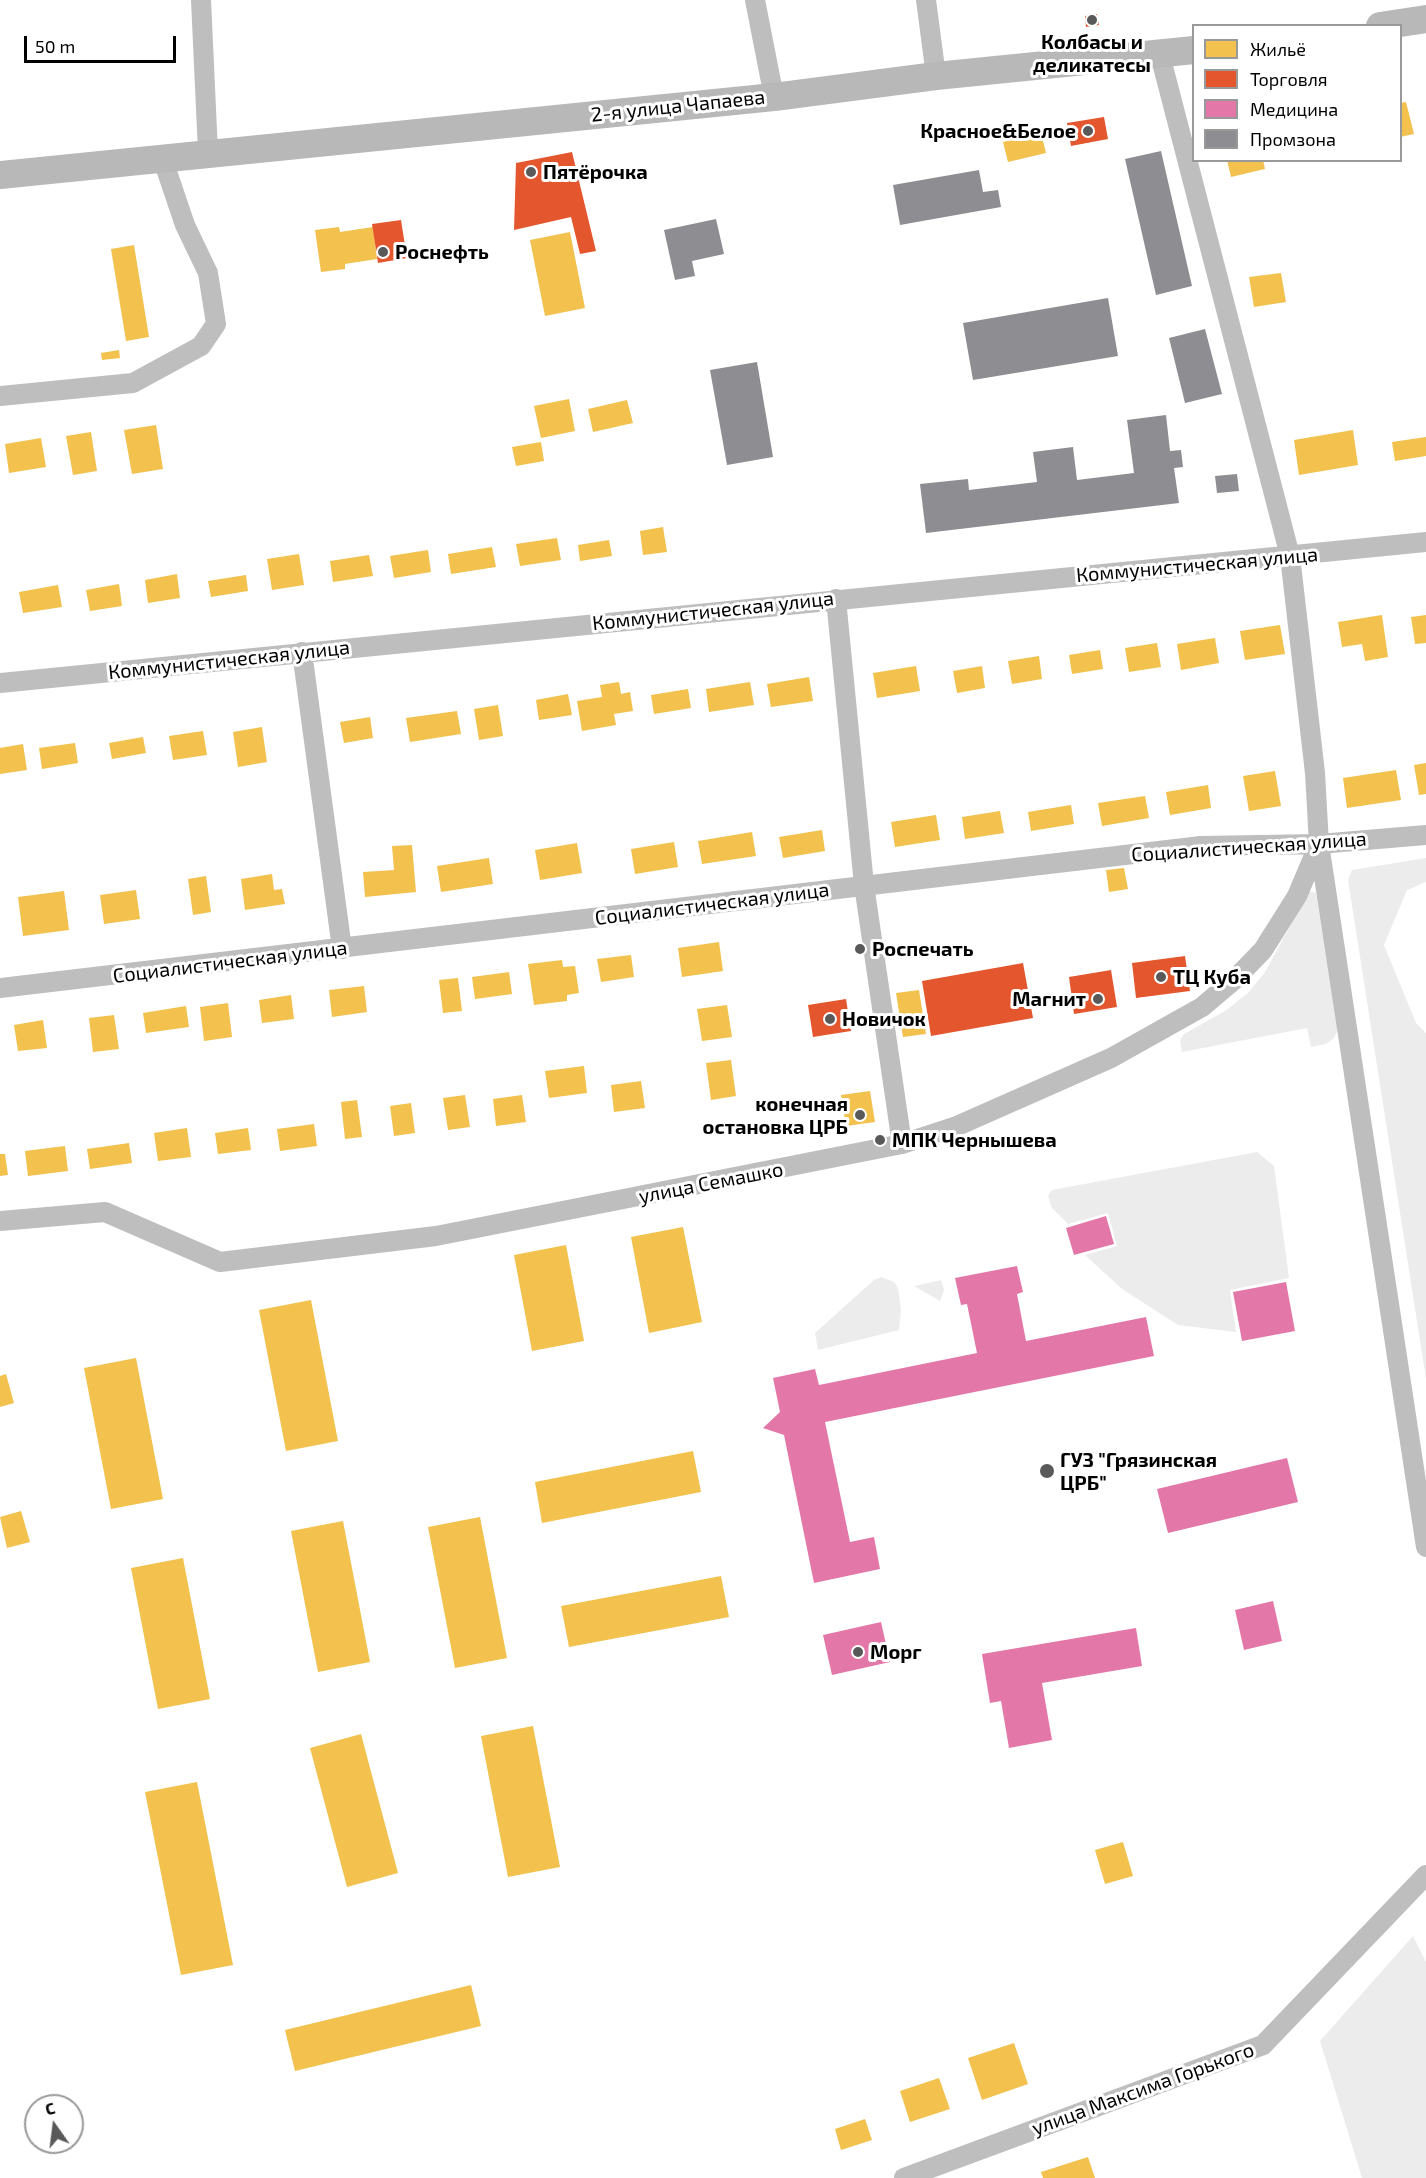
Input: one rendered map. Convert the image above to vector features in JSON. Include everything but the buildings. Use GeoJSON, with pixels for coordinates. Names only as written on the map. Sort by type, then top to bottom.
{"type":"FeatureCollection","features":[{"type":"Feature","properties":{"kind":"main road"},"geometry":{"type":"LineString","coordinates":[[1395,24],[1426,20]]}},
{"type":"Feature","properties":{"kind":"main road","name":"2-я улица Чапаева"},"geometry":{"type":"LineString","coordinates":[[0,175],[208,152],[774,97],[936,76],[1192,50]]}},
{"type":"Feature","properties":{"kind":"street"},"geometry":{"type":"LineString","coordinates":[[201,0],[208,152]]}},
{"type":"Feature","properties":{"kind":"street"},"geometry":{"type":"LineString","coordinates":[[755,0],[774,97]]}},
{"type":"Feature","properties":{"kind":"street"},"geometry":{"type":"LineString","coordinates":[[926,0],[936,76]]}},
{"type":"Feature","properties":{"kind":"street"},"geometry":{"type":"LineString","coordinates":[[1160,55],[1290,556],[1315,773],[1319,844],[1426,1547]]}},
{"type":"Feature","properties":{"kind":"street"},"geometry":{"type":"LineString","coordinates":[[0,396],[133,383],[201,346],[216,324],[208,273],[184,225],[162,157]]}},
{"type":"Feature","properties":{"kind":"street","name":"Коммунистическая улица"},"geometry":{"type":"LineString","coordinates":[[0,683],[1426,542]]}},
{"type":"Feature","properties":{"kind":"street"},"geometry":{"type":"LineString","coordinates":[[836,599],[864,885],[902,1144]]}},
{"type":"Feature","properties":{"kind":"street"},"geometry":{"type":"LineString","coordinates":[[302,652],[342,949]]}},
{"type":"Feature","properties":{"kind":"street","name":"Социалистическая улица"},"geometry":{"type":"LineString","coordinates":[[0,988],[1201,846],[1319,844],[1426,835]]}},
{"type":"Feature","properties":{"kind":"street","name":"улица Семашко"},"geometry":{"type":"LineString","coordinates":[[0,1221],[105,1212],[220,1262],[436,1236],[902,1144],[957,1126],[1111,1058],[1202,1007],[1234,980],[1263,950],[1297,896],[1319,844]]}},
{"type":"Feature","properties":{"kind":"street","name":"улица Максима Горького"},"geometry":{"type":"LineString","coordinates":[[904,2178],[1263,2045],[1426,1875]]}},
{"type":"Feature","properties":{"kind":"shaded area"},"geometry":{"type":"Polygon","coordinates":[[[1426,858],[1426,882],[1407,890],[1384,945],[1416,1023],[1426,1033],[1426,1379],[1348,880],[1352,870],[1426,858]]]}},
{"type":"Feature","properties":{"kind":"shaded area"},"geometry":{"type":"Polygon","coordinates":[[[1309,891],[1316,893],[1338,1029],[1334,1038],[1326,1044],[1311,1047],[1307,1028],[1182,1052],[1180,1040],[1184,1034],[1225,1011],[1248,993],[1265,972],[1309,891]]]}},
{"type":"Feature","properties":{"kind":"shaded area"},"geometry":{"type":"Polygon","coordinates":[[[1257,1152],[1274,1166],[1289,1278],[1230,1290],[1236,1332],[1178,1325],[1122,1289],[1085,1255],[1117,1246],[1108,1213],[1068,1224],[1052,1208],[1048,1196],[1052,1190],[1257,1152]]]}},
{"type":"Feature","properties":{"kind":"shaded area"},"geometry":{"type":"Polygon","coordinates":[[[881,1277],[894,1282],[898,1288],[901,1310],[899,1330],[818,1350],[815,1333],[874,1280],[881,1277]]]}},
{"type":"Feature","properties":{"kind":"shaded area"},"geometry":{"type":"Polygon","coordinates":[[[941,1280],[944,1290],[940,1301],[914,1286],[941,1280]]]}},
{"type":"Feature","properties":{"kind":"shaded area"},"geometry":{"type":"Polygon","coordinates":[[[1413,1936],[1426,1962],[1426,2178],[1362,2178],[1320,2041],[1413,1936]]]}},
{"type":"Feature","properties":{"kind":"place","name":"Колбасы и деликатесы"},"geometry":{"type":"Point","coordinates":[1092,20]}},
{"type":"Feature","properties":{"kind":"place","name":"Красное&Белое"},"geometry":{"type":"Point","coordinates":[1088,131]}},
{"type":"Feature","properties":{"kind":"place","name":"Пятёрочка"},"geometry":{"type":"Point","coordinates":[531,172]}},
{"type":"Feature","properties":{"kind":"place","name":"Роснефть"},"geometry":{"type":"Point","coordinates":[383,252]}},
{"type":"Feature","properties":{"kind":"place","name":"Роспечать"},"geometry":{"type":"Point","coordinates":[860,949]}},
{"type":"Feature","properties":{"kind":"place","name":"ТЦ Куба"},"geometry":{"type":"Point","coordinates":[1161,977]}},
{"type":"Feature","properties":{"kind":"place","name":"Магнит"},"geometry":{"type":"Point","coordinates":[1098,999]}},
{"type":"Feature","properties":{"kind":"place","name":"Новичок"},"geometry":{"type":"Point","coordinates":[830,1019]}},
{"type":"Feature","properties":{"kind":"place","name":"конечная остановка ЦРБ"},"geometry":{"type":"Point","coordinates":[860,1115]}},
{"type":"Feature","properties":{"kind":"place","name":"МПК Чернышева"},"geometry":{"type":"Point","coordinates":[880,1140]}},
{"type":"Feature","properties":{"kind":"place","name":"ГУЗ \"Грязинская ЦРБ\""},"geometry":{"type":"Point","coordinates":[1047,1471]}},
{"type":"Feature","properties":{"kind":"place","name":"Морг"},"geometry":{"type":"Point","coordinates":[858,1652]}}]}
